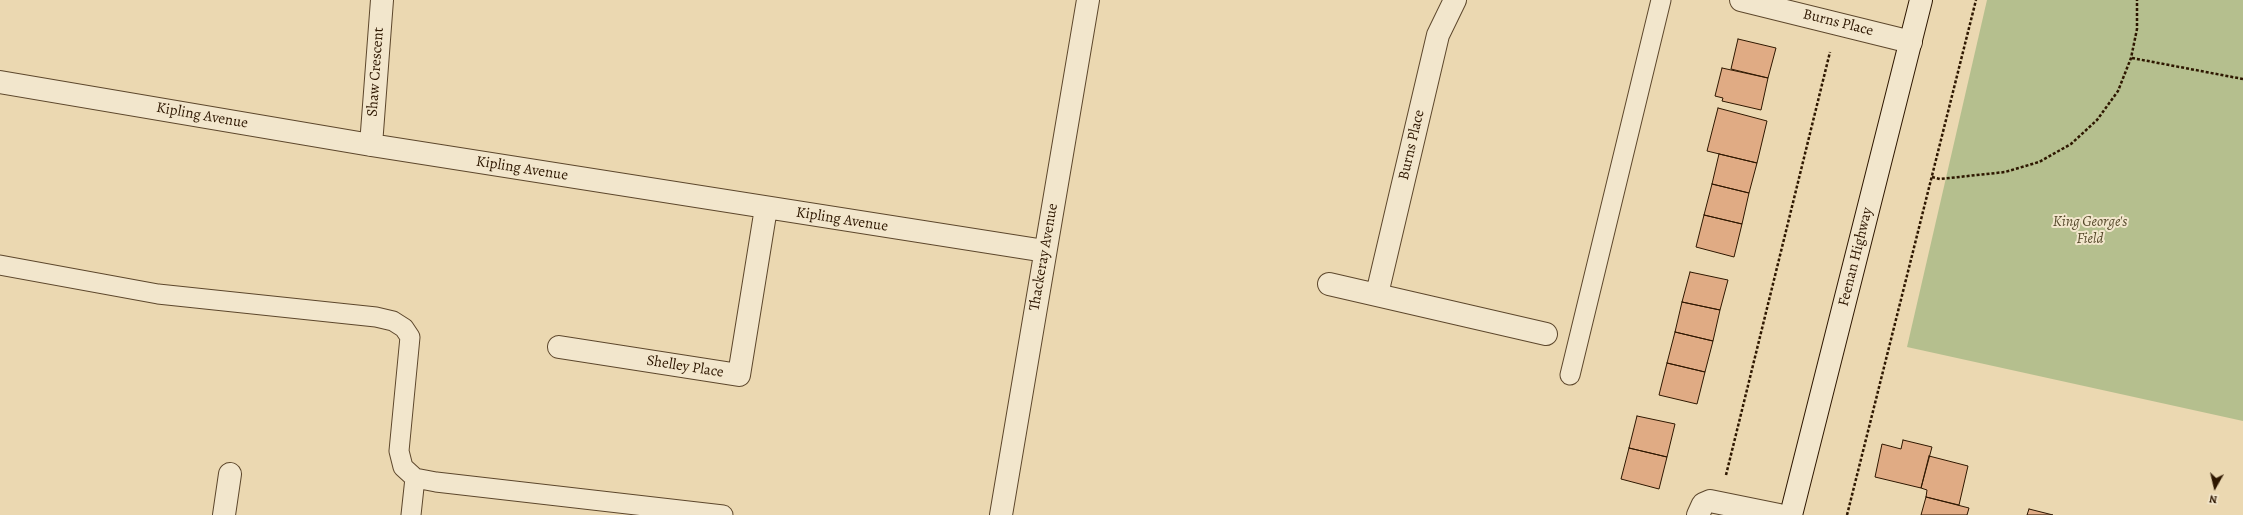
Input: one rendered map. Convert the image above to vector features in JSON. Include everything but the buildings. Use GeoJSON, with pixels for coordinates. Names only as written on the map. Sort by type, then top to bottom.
{"type":"FeatureCollection","features":[{"type":"Feature","properties":{"kind":"street","name":"Shaw Crescent"},"geometry":{"type":"LineString","coordinates":[[371,145],[382,0]]}},
{"type":"Feature","properties":{"kind":"street","name":"Thackeray Avenue"},"geometry":{"type":"LineString","coordinates":[[1001,515],[1088,0]]}},
{"type":"Feature","properties":{"kind":"street","name":"Burns Place"},"geometry":{"type":"LineString","coordinates":[[1377,294],[1438,35],[1455,0]]}},
{"type":"Feature","properties":{"kind":"street","name":"Burns Place"},"geometry":{"type":"LineString","coordinates":[[1741,0],[1911,42]]}},
{"type":"Feature","properties":{"kind":"street","name":"Feenan Highway"},"geometry":{"type":"LineString","coordinates":[[1792,515],[1921,0]]}},
{"type":"Feature","properties":{"kind":"street","name":"Kipling Avenue"},"geometry":{"type":"LineString","coordinates":[[0,82],[371,145],[1045,251]]}},
{"type":"Feature","properties":{"kind":"street","name":"Shelley Place"},"geometry":{"type":"LineString","coordinates":[[558,347],[739,375],[766,208]]}},
{"type":"Feature","properties":{"kind":"street"},"geometry":{"type":"LineString","coordinates":[[1329,284],[1546,334]]}},
{"type":"Feature","properties":{"kind":"street"},"geometry":{"type":"LineString","coordinates":[[224,515],[230,474]]}},
{"type":"Feature","properties":{"kind":"street"},"geometry":{"type":"LineString","coordinates":[[1698,515],[1703,504],[1710,501],[1779,515]]}},
{"type":"Feature","properties":{"kind":"lane"},"geometry":{"type":"LineString","coordinates":[[1570,375],[1661,0]]}},
{"type":"Feature","properties":{"kind":"lane"},"geometry":{"type":"LineString","coordinates":[[0,265],[158,294],[376,317],[393,321],[404,328],[410,337],[399,451],[403,467],[415,478],[436,482],[724,515]]}},
{"type":"Feature","properties":{"kind":"lane"},"geometry":{"type":"LineString","coordinates":[[411,515],[415,478]]}},
{"type":"Feature","properties":{"kind":"path"},"geometry":{"type":"LineString","coordinates":[[1847,515],[1976,0]]}},
{"type":"Feature","properties":{"kind":"path"},"geometry":{"type":"LineString","coordinates":[[1932,177],[1940,179],[2005,172],[2039,162],[2070,144],[2097,120],[2118,91],[2132,58],[2137,29],[2138,0]]}},
{"type":"Feature","properties":{"kind":"path"},"geometry":{"type":"LineString","coordinates":[[1726,479],[1831,49]]}},
{"type":"Feature","properties":{"kind":"path"},"geometry":{"type":"LineString","coordinates":[[2132,58],[2243,79]]}},
{"type":"Feature","properties":{"kind":"green space","name":"King George's Field"},"geometry":{"type":"Polygon","coordinates":[[[1987,0],[2243,0],[2243,421],[1907,347],[1987,0]]]}}]}
